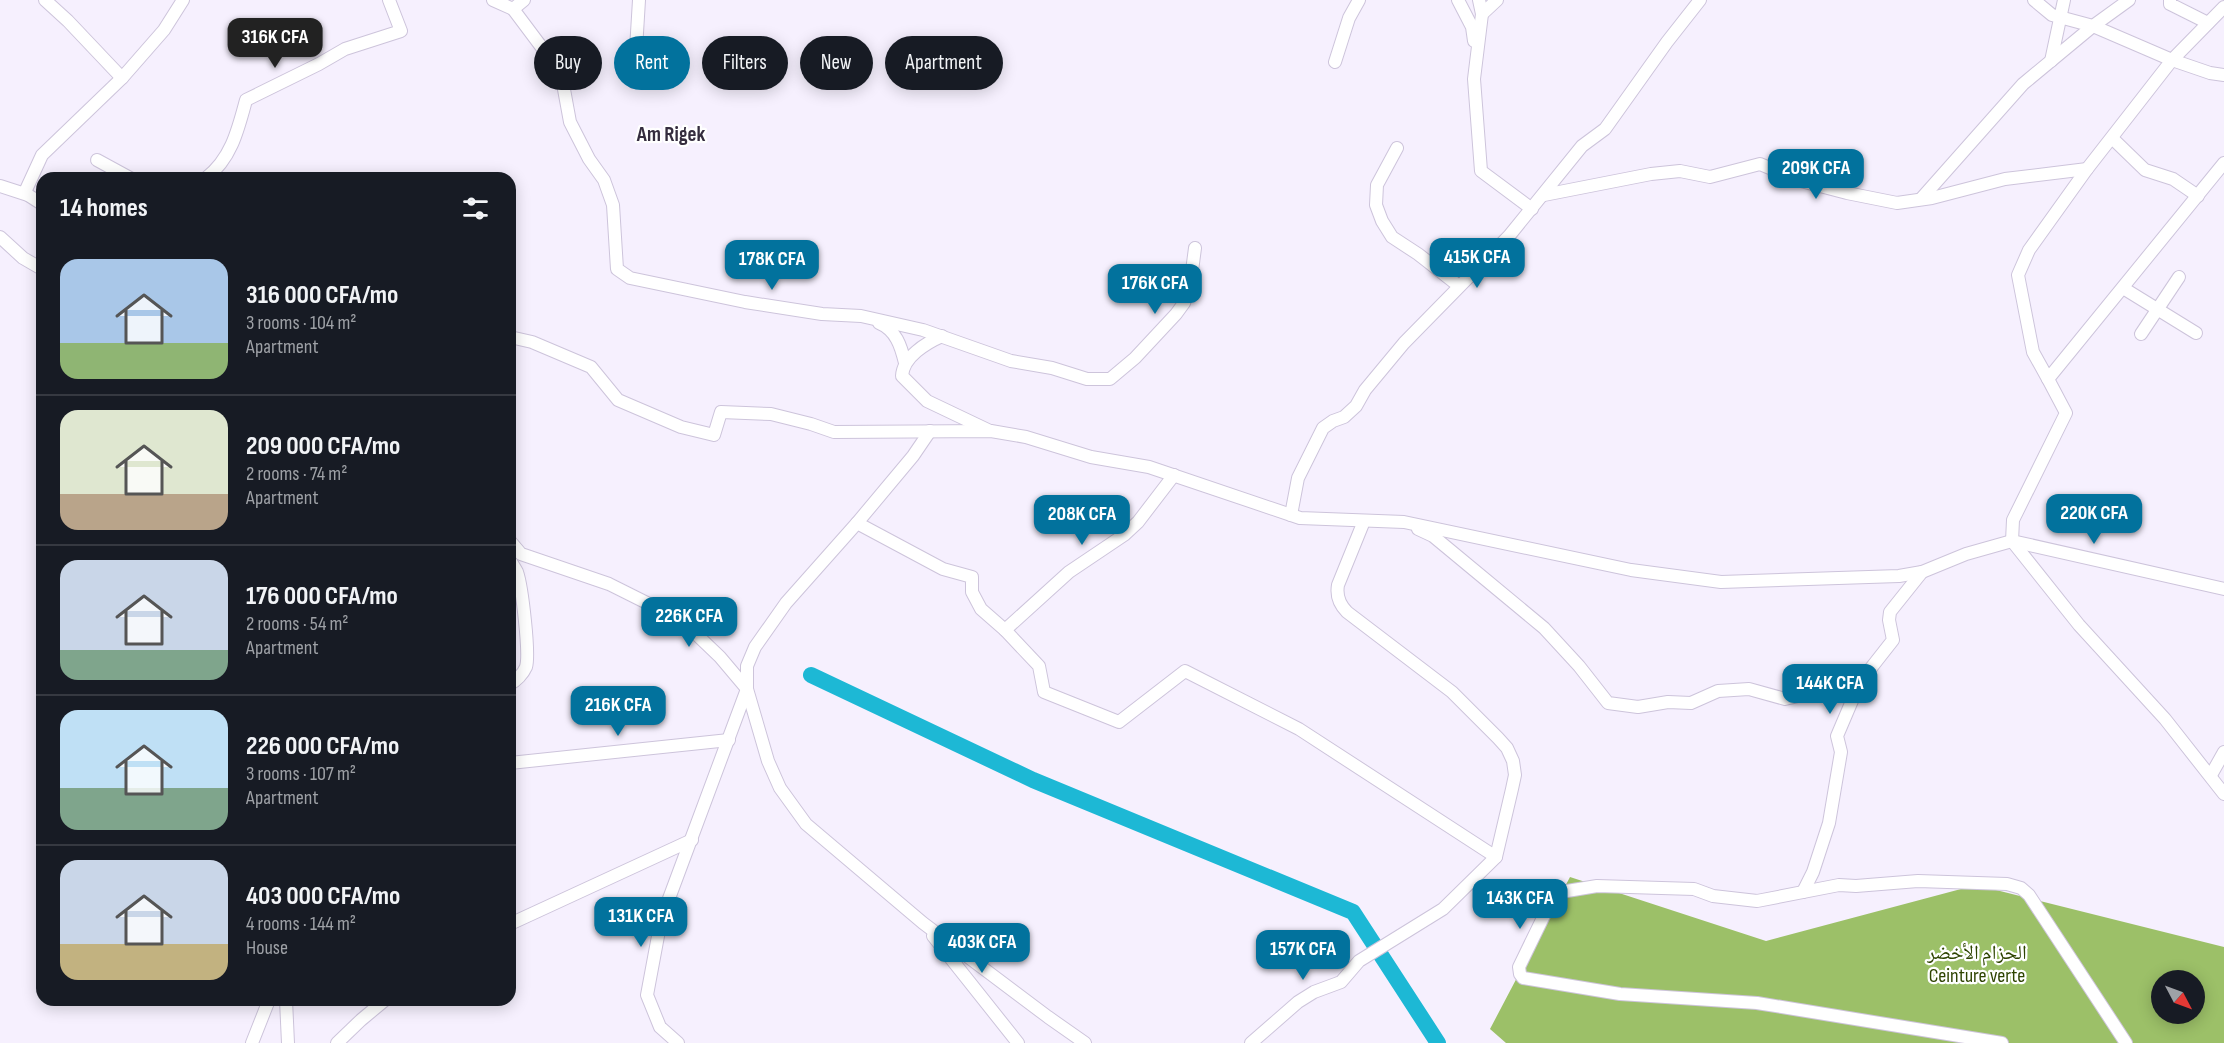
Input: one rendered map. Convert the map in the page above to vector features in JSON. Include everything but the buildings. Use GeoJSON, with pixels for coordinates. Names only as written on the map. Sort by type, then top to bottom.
{"type":"FeatureCollection","features":[{"type":"Feature","properties":{"kind":"street"},"geometry":{"type":"LineString","coordinates":[[45,0],[122,78]]}},
{"type":"Feature","properties":{"kind":"street"},"geometry":{"type":"LineString","coordinates":[[28,195],[26,192],[42,155],[122,78],[164,30],[182,0]]}},
{"type":"Feature","properties":{"kind":"street"},"geometry":{"type":"LineString","coordinates":[[214,172],[234,142],[246,100],[345,49],[401,31],[389,0]]}},
{"type":"Feature","properties":{"kind":"street"},"geometry":{"type":"LineString","coordinates":[[493,0],[512,4],[524,0]]}},
{"type":"Feature","properties":{"kind":"street"},"geometry":{"type":"LineString","coordinates":[[637,36],[639,0]]}},
{"type":"Feature","properties":{"kind":"street"},"geometry":{"type":"LineString","coordinates":[[1335,62],[1349,18],[1359,0]]}},
{"type":"Feature","properties":{"kind":"street"},"geometry":{"type":"LineString","coordinates":[[1458,0],[1472,27],[1477,54]]}},
{"type":"Feature","properties":{"kind":"street"},"geometry":{"type":"LineString","coordinates":[[1479,0],[1482,14],[1474,79],[1481,171],[1532,209]]}},
{"type":"Feature","properties":{"kind":"street"},"geometry":{"type":"LineString","coordinates":[[1482,14],[1497,0]]}},
{"type":"Feature","properties":{"kind":"street"},"geometry":{"type":"LineString","coordinates":[[1291,515],[1298,478],[1323,428],[1344,417],[1356,406],[1365,390],[1404,344],[1509,236],[1582,146],[1605,129],[1700,0]]}},
{"type":"Feature","properties":{"kind":"street"},"geometry":{"type":"LineString","coordinates":[[2034,0],[2052,15],[2093,26],[2172,60],[2210,73],[2224,75]]}},
{"type":"Feature","properties":{"kind":"street"},"geometry":{"type":"LineString","coordinates":[[2051,61],[2064,0]]}},
{"type":"Feature","properties":{"kind":"street"},"geometry":{"type":"LineString","coordinates":[[1921,199],[2023,84],[2093,26],[2129,0]]}},
{"type":"Feature","properties":{"kind":"street"},"geometry":{"type":"LineString","coordinates":[[2170,0],[2170,4],[2208,22]]}},
{"type":"Feature","properties":{"kind":"street"},"geometry":{"type":"LineString","coordinates":[[512,4],[561,73],[570,122],[589,159],[604,180],[613,205],[617,269],[630,278],[644,283],[822,314],[861,316],[942,336],[1011,362],[1052,368],[1087,379],[1110,379],[1135,358],[1184,303],[1190,286],[1195,248]]}},
{"type":"Feature","properties":{"kind":"street"},"geometry":{"type":"LineString","coordinates":[[2224,7],[2172,60],[2087,169],[2029,250],[2019,275],[2033,352],[2066,413],[2013,525],[2012,541],[2079,625],[2165,719],[2224,794]]}},
{"type":"Feature","properties":{"kind":"street"},"geometry":{"type":"LineString","coordinates":[[2112,138],[2145,170],[2173,179],[2198,196]]}},
{"type":"Feature","properties":{"kind":"street"},"geometry":{"type":"LineString","coordinates":[[1397,148],[1377,184],[1376,205],[1382,221],[1392,237],[1419,254],[1459,286]]}},
{"type":"Feature","properties":{"kind":"street"},"geometry":{"type":"LineString","coordinates":[[97,160],[119,172]]}},
{"type":"Feature","properties":{"kind":"street"},"geometry":{"type":"LineString","coordinates":[[2048,379],[2224,163]]}},
{"type":"Feature","properties":{"kind":"street"},"geometry":{"type":"LineString","coordinates":[[1544,195],[1651,174],[1680,171],[1710,177],[1760,164],[1802,181],[1847,194],[1897,202],[1921,199],[2005,179],[2087,169]]}},
{"type":"Feature","properties":{"kind":"street"},"geometry":{"type":"LineString","coordinates":[[0,186],[28,195],[36,200]]}},
{"type":"Feature","properties":{"kind":"street"},"geometry":{"type":"LineString","coordinates":[[0,237],[23,258],[36,266]]}},
{"type":"Feature","properties":{"kind":"street"},"geometry":{"type":"LineString","coordinates":[[2141,334],[2179,277]]}},
{"type":"Feature","properties":{"kind":"street"},"geometry":{"type":"LineString","coordinates":[[2123,288],[2196,333]]}},
{"type":"Feature","properties":{"kind":"street"},"geometry":{"type":"LineString","coordinates":[[861,316],[890,329],[897,338],[905,363],[902,376],[917,393],[939,408],[992,432]]}},
{"type":"Feature","properties":{"kind":"street"},"geometry":{"type":"LineString","coordinates":[[905,363],[918,351],[942,336]]}},
{"type":"Feature","properties":{"kind":"street"},"geometry":{"type":"LineString","coordinates":[[516,338],[532,342],[591,367],[618,400],[681,427],[714,435],[721,412],[771,414],[834,432],[992,432],[1026,437],[1091,457],[1149,467],[1300,518],[1404,522],[1632,570],[1721,582],[1899,576],[1922,572],[1966,554],[2012,541],[2224,589]]}},
{"type":"Feature","properties":{"kind":"street"},"geometry":{"type":"LineString","coordinates":[[930,431],[913,456],[857,523],[786,603],[755,647],[747,666],[747,689],[768,761],[780,788],[806,824],[923,923],[1086,1043]]}},
{"type":"Feature","properties":{"kind":"street"},"geometry":{"type":"LineString","coordinates":[[1005,630],[1069,572],[1124,535],[1138,522],[1174,475]]}},
{"type":"Feature","properties":{"kind":"street"},"geometry":{"type":"LineString","coordinates":[[1251,1043],[1298,1002],[1314,992],[1341,982],[1359,961],[1443,909],[1496,857],[1515,775],[1513,761],[1507,748],[1461,699],[1347,612],[1339,603],[1338,585],[1364,521]]}},
{"type":"Feature","properties":{"kind":"street"},"geometry":{"type":"LineString","coordinates":[[1404,522],[1433,536],[1544,628],[1579,666],[1608,703],[1638,707],[1668,702],[1691,703],[1718,691],[1749,689],[1785,699],[1860,682]]}},
{"type":"Feature","properties":{"kind":"street"},"geometry":{"type":"LineString","coordinates":[[857,523],[943,569],[972,577],[972,592],[981,609],[1005,630],[1039,666],[1044,692],[1119,722],[1185,671],[1299,729],[1496,857]]}},
{"type":"Feature","properties":{"kind":"street"},"geometry":{"type":"LineString","coordinates":[[516,548],[521,554],[609,584],[661,610],[696,634],[720,657],[747,689]]}},
{"type":"Feature","properties":{"kind":"street"},"geometry":{"type":"LineString","coordinates":[[516,570],[523,604],[526,640],[526,667],[516,681]]}},
{"type":"Feature","properties":{"kind":"street"},"geometry":{"type":"LineString","coordinates":[[1803,892],[1816,864],[1829,823],[1841,752],[1837,736],[1860,682],[1893,640],[1889,620],[1890,612],[1922,572]]}},
{"type":"Feature","properties":{"kind":"street"},"geometry":{"type":"LineString","coordinates":[[678,1043],[660,1027],[647,994],[662,920],[747,689]]}},
{"type":"Feature","properties":{"kind":"street"},"geometry":{"type":"LineString","coordinates":[[516,762],[729,740]]}},
{"type":"Feature","properties":{"kind":"street"},"geometry":{"type":"LineString","coordinates":[[2211,775],[2224,752]]}},
{"type":"Feature","properties":{"kind":"street"},"geometry":{"type":"LineString","coordinates":[[516,921],[692,840]]}},
{"type":"Feature","properties":{"kind":"street"},"geometry":{"type":"LineString","coordinates":[[2002,1043],[1757,1003],[1620,994],[1523,978],[1519,967],[1555,893],[1597,886],[1694,889],[1713,896],[1757,901],[1839,885],[1856,886],[1918,881],[2007,884],[2021,888],[2030,895],[2126,1043]]}},
{"type":"Feature","properties":{"kind":"street"},"geometry":{"type":"LineString","coordinates":[[923,923],[1018,1043]]}},
{"type":"Feature","properties":{"kind":"street"},"geometry":{"type":"LineString","coordinates":[[252,1043],[267,1006]]}},
{"type":"Feature","properties":{"kind":"street"},"geometry":{"type":"LineString","coordinates":[[286,1006],[288,1043]]}},
{"type":"Feature","properties":{"kind":"street"},"geometry":{"type":"LineString","coordinates":[[337,1043],[378,1006]]}},
{"type":"Feature","properties":{"kind":"green space","name":"الحزام الأخضر Ceinture verte"},"geometry":{"type":"Polygon","coordinates":[[[1570,877],[1766,941],[1976,885],[2224,947],[2224,1043],[1506,1043],[1490,1029],[1570,877]]]}},
{"type":"Feature","properties":{"kind":"waterway"},"geometry":{"type":"LineString","coordinates":[[811,675],[1033,780],[1353,912],[1438,1043]]}},
{"type":"Feature","properties":{"kind":"district","name":"Am Rigek"},"geometry":{"type":"Point","coordinates":[671,134]}}]}
